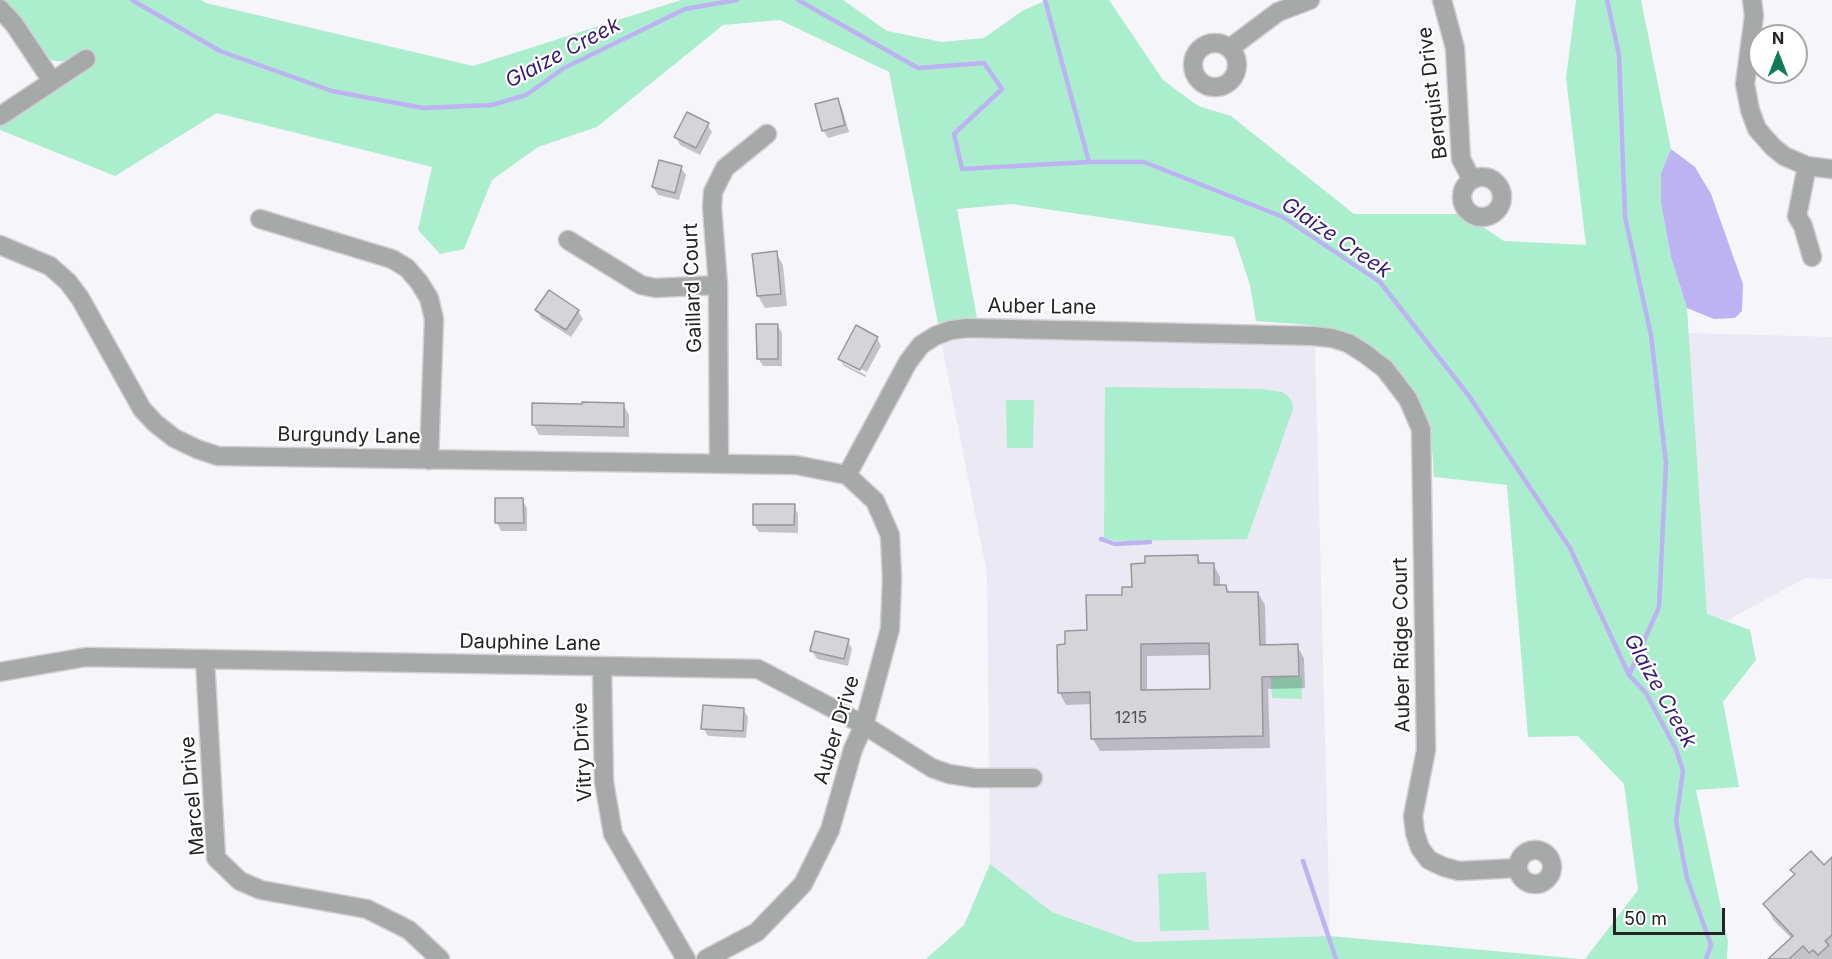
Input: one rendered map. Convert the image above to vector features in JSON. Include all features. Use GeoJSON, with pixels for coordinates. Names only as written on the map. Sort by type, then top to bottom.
{"type":"FeatureCollection","features":[{"type":"Feature","properties":{"kind":"street"},"geometry":{"type":"LineString","coordinates":[[1230,48],[1278,12],[1310,0]]}},
{"type":"Feature","properties":{"kind":"street","name":"Berquist Drive"},"geometry":{"type":"LineString","coordinates":[[1442,0],[1455,48],[1461,159],[1472,180]]}},
{"type":"Feature","properties":{"kind":"street"},"geometry":{"type":"LineString","coordinates":[[1752,0],[1754,16],[1745,84],[1750,110],[1757,129],[1784,156],[1807,166],[1832,169]]}},
{"type":"Feature","properties":{"kind":"street"},"geometry":{"type":"LineString","coordinates":[[0,9],[14,24],[52,81]]}},
{"type":"Feature","properties":{"kind":"street"},"geometry":{"type":"LineString","coordinates":[[0,116],[86,59]]}},
{"type":"Feature","properties":{"kind":"street","name":"Gaillard Court"},"geometry":{"type":"LineString","coordinates":[[719,464],[718,285],[712,207],[713,192],[725,168],[767,134]]}},
{"type":"Feature","properties":{"kind":"street"},"geometry":{"type":"LineString","coordinates":[[1807,166],[1797,216],[1803,226],[1812,257]]}},
{"type":"Feature","properties":{"kind":"street"},"geometry":{"type":"LineString","coordinates":[[260,219],[392,259],[408,268],[419,282],[429,298],[434,319],[429,460]]}},
{"type":"Feature","properties":{"kind":"street"},"geometry":{"type":"LineString","coordinates":[[568,240],[641,285],[655,288],[718,285]]}},
{"type":"Feature","properties":{"kind":"street","name":"Burgundy Lane"},"geometry":{"type":"LineString","coordinates":[[0,245],[50,266],[68,282],[80,298],[142,410],[174,438],[218,456],[796,465],[847,475]]}},
{"type":"Feature","properties":{"kind":"street","name":"Auber Lane"},"geometry":{"type":"LineString","coordinates":[[847,475],[909,362],[921,345],[951,330],[968,328],[1312,336],[1332,338],[1348,343],[1364,352]]}},
{"type":"Feature","properties":{"kind":"street","name":"Auber Ridge Court"},"geometry":{"type":"LineString","coordinates":[[1364,352],[1385,369],[1408,399],[1421,429],[1426,750],[1413,816],[1415,833],[1420,848],[1429,860],[1444,867],[1459,871],[1518,868]]}},
{"type":"Feature","properties":{"kind":"street","name":"Auber Drive"},"geometry":{"type":"LineString","coordinates":[[706,959],[757,932],[803,884],[830,830],[853,749],[864,725],[890,629],[892,579],[890,535],[875,501],[847,475]]}},
{"type":"Feature","properties":{"kind":"street","name":"Dauphine Lane"},"geometry":{"type":"LineString","coordinates":[[0,672],[86,657],[758,669],[864,725],[925,763],[949,774],[975,778],[1033,778]]}},
{"type":"Feature","properties":{"kind":"street","name":"Marcel Drive"},"geometry":{"type":"LineString","coordinates":[[205,659],[216,858],[240,881],[261,890],[367,909],[409,930],[440,959]]}},
{"type":"Feature","properties":{"kind":"street","name":"Vitry Drive"},"geometry":{"type":"LineString","coordinates":[[602,667],[603,782],[613,834],[686,959]]}},
{"type":"Feature","properties":{"kind":"shaded area"},"geometry":{"type":"Polygon","coordinates":[[[1671,149],[1695,167],[1711,194],[1743,284],[1742,311],[1735,318],[1714,319],[1687,308],[1671,257],[1661,203],[1661,173],[1671,149]]]}},
{"type":"Feature","properties":{"kind":"shaded area"},"geometry":{"type":"Polygon","coordinates":[[[1688,333],[1832,337],[1832,579],[1805,578],[1726,621],[1707,614],[1688,333]]]}},
{"type":"Feature","properties":{"kind":"shaded area"},"geometry":{"type":"Polygon","coordinates":[[[984,339],[1275,342],[1315,347],[1330,936],[1136,942],[1052,912],[990,864],[987,573],[941,341],[984,339]]]}},
{"type":"Feature","properties":{"kind":"green space"},"geometry":{"type":"Polygon","coordinates":[[[1,0],[201,0],[473,66],[681,0],[843,0],[887,31],[942,42],[984,38],[1022,11],[1047,0],[1109,0],[1163,80],[1198,106],[1231,116],[1354,214],[1458,214],[1470,224],[1483,227],[1504,241],[1586,245],[1566,78],[1576,0],[1641,0],[1671,149],[1661,173],[1661,203],[1671,257],[1687,308],[1707,614],[1750,630],[1756,660],[1723,702],[1739,787],[1696,790],[1728,941],[1727,959],[1585,959],[1638,890],[1624,784],[1578,736],[1528,737],[1507,485],[1434,477],[1432,448],[1427,425],[1345,337],[1310,325],[1256,321],[1250,285],[1234,237],[1012,204],[957,209],[977,318],[938,323],[889,72],[780,20],[723,25],[597,127],[538,147],[492,180],[464,249],[440,254],[418,230],[432,167],[217,113],[115,176],[0,130],[0,124],[94,65],[83,54],[66,61],[53,61],[42,54],[5,2],[1,0]]]}},
{"type":"Feature","properties":{"kind":"green space"},"geometry":{"type":"Polygon","coordinates":[[[1105,387],[1262,389],[1282,392],[1288,396],[1293,409],[1247,539],[1115,541],[1104,538],[1105,387]]]}},
{"type":"Feature","properties":{"kind":"green space"},"geometry":{"type":"Polygon","coordinates":[[[1006,400],[1034,400],[1033,448],[1007,448],[1006,400]]]}},
{"type":"Feature","properties":{"kind":"green space"},"geometry":{"type":"Polygon","coordinates":[[[1271,677],[1302,677],[1302,699],[1272,698],[1271,677]]]}},
{"type":"Feature","properties":{"kind":"green space"},"geometry":{"type":"Polygon","coordinates":[[[990,864],[1052,912],[1136,942],[1330,936],[1581,959],[926,959],[964,925],[990,864]]]}},
{"type":"Feature","properties":{"kind":"green space"},"geometry":{"type":"Polygon","coordinates":[[[1206,872],[1209,930],[1160,931],[1158,874],[1206,872]]]}},
{"type":"Feature","properties":{"kind":"building"},"geometry":{"type":"Polygon","coordinates":[[[838,98],[845,125],[822,131],[815,104],[838,98]]]}},
{"type":"Feature","properties":{"kind":"building"},"geometry":{"type":"Polygon","coordinates":[[[687,112],[709,123],[696,148],[674,137],[687,112]]]}},
{"type":"Feature","properties":{"kind":"building"},"geometry":{"type":"Polygon","coordinates":[[[659,160],[682,166],[675,193],[652,187],[659,160]]]}},
{"type":"Feature","properties":{"kind":"building"},"geometry":{"type":"Polygon","coordinates":[[[777,251],[781,294],[757,296],[752,254],[777,251]]]}},
{"type":"Feature","properties":{"kind":"building"},"geometry":{"type":"Polygon","coordinates":[[[549,290],[579,310],[566,330],[535,310],[549,290]]]}},
{"type":"Feature","properties":{"kind":"building"},"geometry":{"type":"Polygon","coordinates":[[[756,324],[778,324],[778,359],[757,359],[756,324]]]}},
{"type":"Feature","properties":{"kind":"building"},"geometry":{"type":"Polygon","coordinates":[[[856,325],[878,337],[860,370],[838,359],[856,325]]]}},
{"type":"Feature","properties":{"kind":"building"},"geometry":{"type":"Polygon","coordinates":[[[582,402],[624,403],[624,427],[532,425],[532,403],[582,404],[582,402]]]}},
{"type":"Feature","properties":{"kind":"building"},"geometry":{"type":"Polygon","coordinates":[[[495,498],[523,498],[524,523],[495,523],[495,498]]]}},
{"type":"Feature","properties":{"kind":"building"},"geometry":{"type":"Polygon","coordinates":[[[753,504],[795,504],[794,525],[753,525],[753,504]]]}},
{"type":"Feature","properties":{"kind":"building"},"geometry":{"type":"Polygon","coordinates":[[[1198,555],[1198,563],[1214,563],[1214,585],[1226,585],[1227,592],[1258,592],[1260,645],[1298,644],[1299,676],[1262,677],[1263,736],[1091,739],[1090,692],[1058,693],[1057,645],[1065,644],[1065,631],[1087,630],[1086,595],[1122,595],[1122,587],[1132,587],[1131,564],[1145,563],[1145,556],[1198,555]],[[1209,643],[1141,644],[1141,690],[1210,689],[1209,643]]]}},
{"type":"Feature","properties":{"kind":"building"},"geometry":{"type":"Polygon","coordinates":[[[815,631],[849,639],[844,659],[810,651],[815,631]]]}},
{"type":"Feature","properties":{"kind":"building"},"geometry":{"type":"Polygon","coordinates":[[[703,705],[744,708],[743,731],[701,729],[703,705]]]}},
{"type":"Feature","properties":{"kind":"building"},"geometry":{"type":"Polygon","coordinates":[[[1811,851],[1824,865],[1832,857],[1832,935],[1825,941],[1829,945],[1818,955],[1813,950],[1809,953],[1803,946],[1789,959],[1768,959],[1793,936],[1763,904],[1795,874],[1790,870],[1811,851]]]}},
{"type":"Feature","properties":{"kind":"waterway","name":"Glaize Creek"},"geometry":{"type":"LineString","coordinates":[[132,0],[220,51],[332,91],[423,108],[492,105],[526,95],[564,68],[685,9],[737,0]]}},
{"type":"Feature","properties":{"kind":"waterway","name":"Glaize Creek"},"geometry":{"type":"LineString","coordinates":[[798,0],[918,68],[984,63],[1002,89],[954,134],[962,169],[1089,162],[1144,162],[1283,217],[1380,282],[1469,396],[1570,548],[1629,675],[1646,693],[1676,749],[1683,771],[1676,821],[1687,878],[1711,945],[1706,959]]}},
{"type":"Feature","properties":{"kind":"waterway"},"geometry":{"type":"LineString","coordinates":[[1045,0],[1089,162]]}},
{"type":"Feature","properties":{"kind":"waterway"},"geometry":{"type":"LineString","coordinates":[[1607,0],[1619,55],[1625,217],[1651,335],[1666,463],[1659,607],[1629,675]]}},
{"type":"Feature","properties":{"kind":"waterway"},"geometry":{"type":"LineString","coordinates":[[1101,539],[1115,544],[1150,542]]}},
{"type":"Feature","properties":{"kind":"waterway"},"geometry":{"type":"LineString","coordinates":[[1303,861],[1336,959]]}}]}
